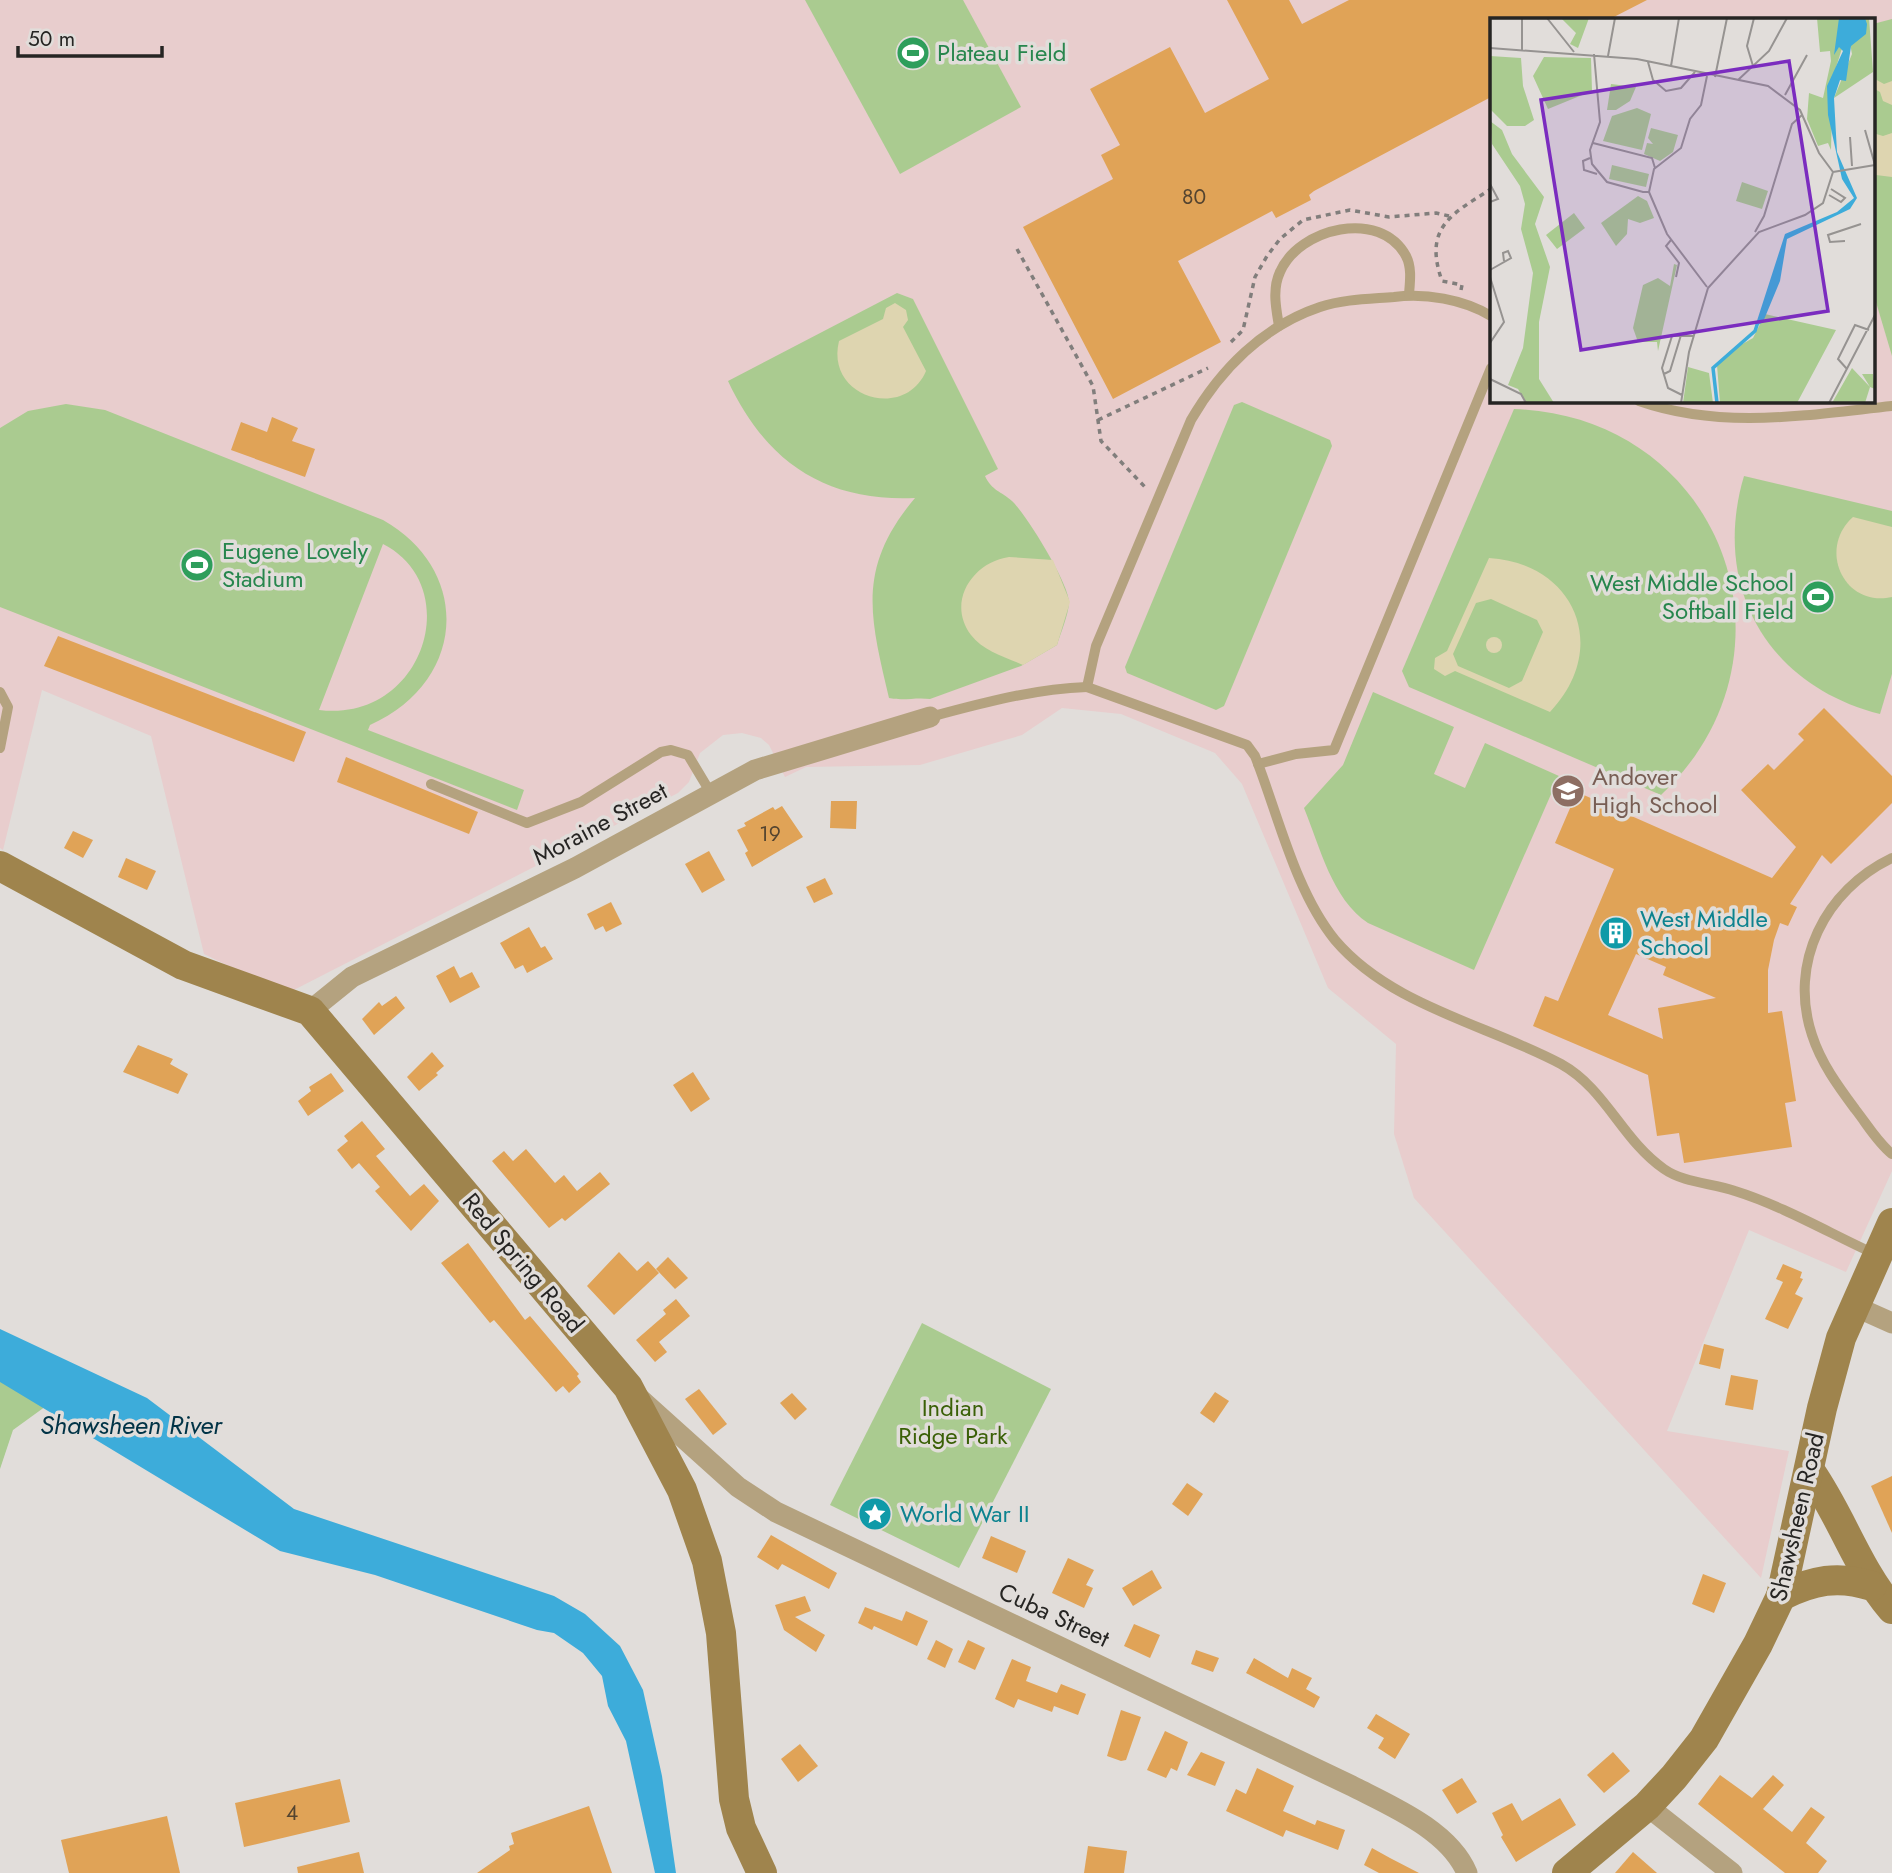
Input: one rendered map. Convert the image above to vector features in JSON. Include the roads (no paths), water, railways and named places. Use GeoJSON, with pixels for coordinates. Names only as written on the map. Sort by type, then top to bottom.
{"type":"FeatureCollection","features":[{"type":"Feature","properties":{"kind":"main road","name":"Red Spring Road"},"geometry":{"type":"LineString","coordinates":[[0,866],[183,965],[310,1011],[628,1387],[682,1490],[707,1561],[721,1633],[732,1792],[741,1828],[762,1873]]}},
{"type":"Feature","properties":{"kind":"main road","name":"Shawsheen Road"},"geometry":{"type":"LineString","coordinates":[[1567,1873],[1647,1806],[1704,1739],[1735,1689],[1782,1596],[1832,1366],[1854,1306],[1892,1223]]}},
{"type":"Feature","properties":{"kind":"main road"},"geometry":{"type":"LineString","coordinates":[[1810,1471],[1827,1495],[1887,1602]]}},
{"type":"Feature","properties":{"kind":"main road"},"geometry":{"type":"LineString","coordinates":[[1782,1596],[1799,1587],[1836,1577],[1887,1602]]}},
{"type":"Feature","properties":{"kind":"street","name":"Moraine Street"},"geometry":{"type":"LineString","coordinates":[[310,1011],[352,977],[575,868],[755,769],[930,718]]}},
{"type":"Feature","properties":{"kind":"street"},"geometry":{"type":"LineString","coordinates":[[1854,1306],[1892,1322]]}},
{"type":"Feature","properties":{"kind":"street","name":"Cuba Street"},"geometry":{"type":"LineString","coordinates":[[628,1387],[738,1488],[776,1512],[1352,1786],[1419,1821],[1435,1835],[1467,1873]]}},
{"type":"Feature","properties":{"kind":"street"},"geometry":{"type":"LineString","coordinates":[[1647,1806],[1732,1873]]}},
{"type":"Feature","properties":{"kind":"lane"},"geometry":{"type":"LineString","coordinates":[[1279,326],[1275,289],[1287,259],[1310,238],[1336,229],[1360,230],[1391,240],[1406,256],[1410,271],[1409,294]]}},
{"type":"Feature","properties":{"kind":"lane"},"geometry":{"type":"LineString","coordinates":[[1087,687],[1096,646],[1191,420],[1210,388],[1249,348],[1279,326],[1320,307],[1409,294],[1458,302],[1490,316]]}},
{"type":"Feature","properties":{"kind":"lane"},"geometry":{"type":"LineString","coordinates":[[1258,764],[1296,754],[1334,750],[1490,370]]}},
{"type":"Feature","properties":{"kind":"lane"},"geometry":{"type":"LineString","coordinates":[[1642,402],[1662,409],[1735,419],[1768,419],[1892,406]]}},
{"type":"Feature","properties":{"kind":"lane"},"geometry":{"type":"LineString","coordinates":[[930,718],[998,699],[1058,688],[1087,687],[1242,741],[1253,752],[1316,913],[1337,942],[1362,966],[1405,995],[1494,1031],[1582,1078],[1601,1096],[1645,1154],[1667,1171],[1736,1191],[1878,1255]]}},
{"type":"Feature","properties":{"kind":"lane"},"geometry":{"type":"LineString","coordinates":[[0,692],[8,706],[0,748]]}},
{"type":"Feature","properties":{"kind":"lane"},"geometry":{"type":"LineString","coordinates":[[431,784],[527,823],[581,802],[661,752],[671,750],[688,755],[712,795]]}},
{"type":"Feature","properties":{"kind":"lane"},"geometry":{"type":"LineString","coordinates":[[1892,858],[1851,884],[1828,911],[1813,942],[1804,988],[1811,1034],[1833,1080],[1892,1154]]}},
{"type":"Feature","properties":{"kind":"water","name":"Shawsheen River"},"geometry":{"type":"Polygon","coordinates":[[[0,1329],[147,1398],[294,1509],[554,1596],[585,1614],[620,1646],[643,1690],[662,1776],[676,1873],[655,1873],[626,1741],[608,1706],[602,1676],[583,1653],[554,1633],[537,1630],[375,1575],[280,1551],[0,1382],[0,1329]]]}},
{"type":"Feature","properties":{"kind":"place","name":"Plateau Field"},"geometry":{"type":"Point","coordinates":[913,53]}},
{"type":"Feature","properties":{"kind":"place","name":"Eugene Lovely Stadium"},"geometry":{"type":"Point","coordinates":[197,565]}},
{"type":"Feature","properties":{"kind":"place","name":"West Middle School Softball Field"},"geometry":{"type":"Point","coordinates":[1818,597]}},
{"type":"Feature","properties":{"kind":"place","name":"Andover High School"},"geometry":{"type":"Point","coordinates":[1568,791]}},
{"type":"Feature","properties":{"kind":"place","name":"West Middle School"},"geometry":{"type":"Point","coordinates":[1616,933]}},
{"type":"Feature","properties":{"kind":"place","name":"World War II"},"geometry":{"type":"Point","coordinates":[875,1514]}},
{"type":"Feature","properties":{"kind":"park label","name":"Indian Ridge Park"},"geometry":{"type":"Point","coordinates":[953,1422]}}]}
